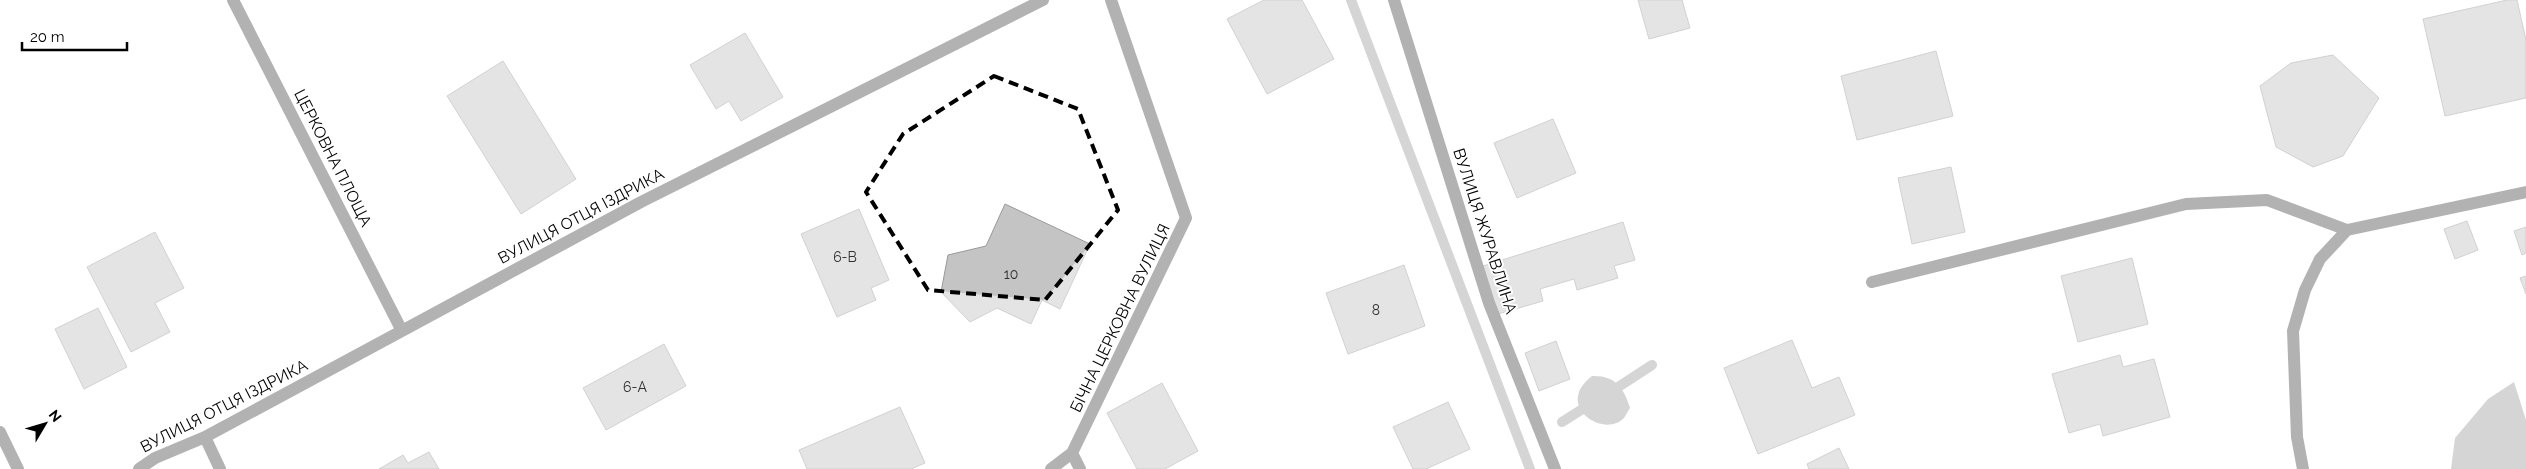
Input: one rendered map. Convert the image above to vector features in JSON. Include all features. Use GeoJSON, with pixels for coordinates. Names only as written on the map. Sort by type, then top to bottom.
{"type":"FeatureCollection","features":[{"type":"Feature","properties":{"kind":"street","name":"ЦЕРКОВНА ПЛОЩА"},"geometry":{"type":"LineString","coordinates":[[232,0],[402,331]]}},
{"type":"Feature","properties":{"kind":"street","name":"ВУЛИЦЯ ОТЦЯ ІЗДРИКА"},"geometry":{"type":"LineString","coordinates":[[139,469],[155,458],[205,437],[641,202],[1043,0]]}},
{"type":"Feature","properties":{"kind":"street","name":"БІЧНА ЦЕРКОВНА ВУЛИЦЯ"},"geometry":{"type":"LineString","coordinates":[[1051,469],[1072,453],[1186,218],[1112,0]]}},
{"type":"Feature","properties":{"kind":"street","name":"ВУЛИЦЯ ЖУРАВЛИНА"},"geometry":{"type":"LineString","coordinates":[[1394,0],[1489,303],[1555,469]]}},
{"type":"Feature","properties":{"kind":"street"},"geometry":{"type":"LineString","coordinates":[[1872,282],[2186,204],[2267,200],[2347,230],[2526,192]]}},
{"type":"Feature","properties":{"kind":"street"},"geometry":{"type":"LineString","coordinates":[[2303,469],[2297,437],[2293,331],[2305,290],[2320,259],[2347,230]]}},
{"type":"Feature","properties":{"kind":"street"},"geometry":{"type":"LineString","coordinates":[[0,432],[18,469]]}},
{"type":"Feature","properties":{"kind":"street"},"geometry":{"type":"LineString","coordinates":[[205,437],[220,469]]}},
{"type":"Feature","properties":{"kind":"street"},"geometry":{"type":"LineString","coordinates":[[1064,469],[1072,453]]}},
{"type":"Feature","properties":{"kind":"street"},"geometry":{"type":"LineString","coordinates":[[1072,453],[1080,469]]}},
{"type":"Feature","properties":{"kind":"highlighted area"},"geometry":{"type":"Polygon","coordinates":[[[994,76],[1078,109],[1118,210],[1045,300],[928,290],[866,192],[903,134],[994,76]]]}},
{"type":"Feature","properties":{"kind":"shaded area"},"geometry":{"type":"Polygon","coordinates":[[[1592,376],[1600,376],[1612,380],[1621,388],[1630,408],[1624,418],[1615,423],[1605,425],[1595,422],[1586,416],[1580,408],[1578,398],[1581,387],[1592,376]]]}},
{"type":"Feature","properties":{"kind":"shaded area"},"geometry":{"type":"Polygon","coordinates":[[[2514,382],[2526,420],[2526,469],[2451,469],[2455,438],[2488,399],[2514,382]]]}},
{"type":"Feature","properties":{"kind":"building"},"geometry":{"type":"Polygon","coordinates":[[[1264,0],[1302,0],[1334,59],[1267,94],[1227,19],[1264,0]]]}},
{"type":"Feature","properties":{"kind":"building"},"geometry":{"type":"Polygon","coordinates":[[[1638,0],[1682,0],[1690,28],[1649,39],[1638,0]]]}},
{"type":"Feature","properties":{"kind":"building"},"geometry":{"type":"Polygon","coordinates":[[[2507,0],[2517,0],[2526,40],[2526,98],[2445,116],[2423,19],[2507,0]]]}},
{"type":"Feature","properties":{"kind":"building"},"geometry":{"type":"Polygon","coordinates":[[[745,33],[783,97],[741,121],[729,101],[716,109],[690,65],[745,33]]]}},
{"type":"Feature","properties":{"kind":"building"},"geometry":{"type":"Polygon","coordinates":[[[1936,51],[1953,116],[1857,140],[1841,76],[1936,51]]]}},
{"type":"Feature","properties":{"kind":"building"},"geometry":{"type":"Polygon","coordinates":[[[2333,55],[2379,98],[2343,156],[2313,167],[2276,147],[2260,86],[2291,63],[2333,55]]]}},
{"type":"Feature","properties":{"kind":"building"},"geometry":{"type":"Polygon","coordinates":[[[503,61],[576,179],[521,214],[447,96],[503,61]]]}},
{"type":"Feature","properties":{"kind":"building"},"geometry":{"type":"Polygon","coordinates":[[[1553,119],[1576,173],[1517,198],[1494,143],[1553,119]]]}},
{"type":"Feature","properties":{"kind":"building"},"geometry":{"type":"Polygon","coordinates":[[[1951,167],[1965,232],[1912,244],[1898,178],[1951,167]]]}},
{"type":"Feature","properties":{"kind":"building"},"geometry":{"type":"Polygon","coordinates":[[[1005,204],[1090,244],[1060,309],[1042,300],[1031,324],[997,308],[970,322],[941,292],[948,255],[986,246],[1005,204]]]}},
{"type":"Feature","properties":{"kind":"building"},"geometry":{"type":"Polygon","coordinates":[[[859,209],[889,280],[871,288],[876,300],[837,317],[801,234],[859,209]]]}},
{"type":"Feature","properties":{"kind":"building"},"geometry":{"type":"Polygon","coordinates":[[[2467,221],[2478,250],[2455,259],[2444,229],[2467,221]]]}},
{"type":"Feature","properties":{"kind":"building"},"geometry":{"type":"Polygon","coordinates":[[[1623,222],[1635,260],[1614,266],[1618,278],[1577,290],[1574,279],[1540,289],[1543,301],[1498,314],[1483,266],[1623,222]]]}},
{"type":"Feature","properties":{"kind":"building"},"geometry":{"type":"Polygon","coordinates":[[[2526,227],[2526,253],[2522,255],[2514,231],[2526,227]]]}},
{"type":"Feature","properties":{"kind":"building"},"geometry":{"type":"Polygon","coordinates":[[[155,232],[184,288],[155,303],[170,332],[131,352],[87,267],[155,232]]]}},
{"type":"Feature","properties":{"kind":"building"},"geometry":{"type":"Polygon","coordinates":[[[2132,258],[2148,324],[2078,342],[2061,276],[2132,258]]]}},
{"type":"Feature","properties":{"kind":"building"},"geometry":{"type":"Polygon","coordinates":[[[1404,265],[1425,326],[1348,354],[1326,293],[1404,265]]]}},
{"type":"Feature","properties":{"kind":"building"},"geometry":{"type":"Polygon","coordinates":[[[2526,276],[2526,294],[2520,278],[2526,276]]]}},
{"type":"Feature","properties":{"kind":"building"},"geometry":{"type":"Polygon","coordinates":[[[98,308],[127,367],[84,389],[55,329],[98,308]]]}},
{"type":"Feature","properties":{"kind":"building"},"geometry":{"type":"Polygon","coordinates":[[[1792,340],[1812,388],[1839,377],[1855,415],[1758,454],[1724,368],[1792,340]]]}},
{"type":"Feature","properties":{"kind":"building"},"geometry":{"type":"Polygon","coordinates":[[[1556,341],[1570,379],[1539,391],[1525,353],[1556,341]]]}},
{"type":"Feature","properties":{"kind":"building"},"geometry":{"type":"Polygon","coordinates":[[[664,344],[686,386],[606,430],[583,388],[664,344]]]}},
{"type":"Feature","properties":{"kind":"building"},"geometry":{"type":"Polygon","coordinates":[[[2120,355],[2123,367],[2154,359],[2170,417],[2103,436],[2100,424],[2069,433],[2052,374],[2120,355]]]}},
{"type":"Feature","properties":{"kind":"building"},"geometry":{"type":"Polygon","coordinates":[[[1162,383],[1198,451],[1165,469],[1137,469],[1107,413],[1162,383]]]}},
{"type":"Feature","properties":{"kind":"building"},"geometry":{"type":"Polygon","coordinates":[[[1448,402],[1470,449],[1426,469],[1413,469],[1393,427],[1448,402]]]}},
{"type":"Feature","properties":{"kind":"building"},"geometry":{"type":"Polygon","coordinates":[[[900,407],[925,463],[911,469],[807,469],[799,450],[900,407]]]}},
{"type":"Feature","properties":{"kind":"building"},"geometry":{"type":"Polygon","coordinates":[[[1839,448],[1849,469],[1809,469],[1807,464],[1839,448]]]}},
{"type":"Feature","properties":{"kind":"building"},"geometry":{"type":"Polygon","coordinates":[[[429,452],[439,469],[379,469],[403,455],[408,463],[429,452]]]}},
{"type":"Feature","properties":{"kind":"waterway"},"geometry":{"type":"LineString","coordinates":[[1351,0],[1530,469]]}},
{"type":"Feature","properties":{"kind":"waterway"},"geometry":{"type":"LineString","coordinates":[[1609,393],[1652,365]]}},
{"type":"Feature","properties":{"kind":"waterway"},"geometry":{"type":"LineString","coordinates":[[1562,422],[1592,403]]}}]}
